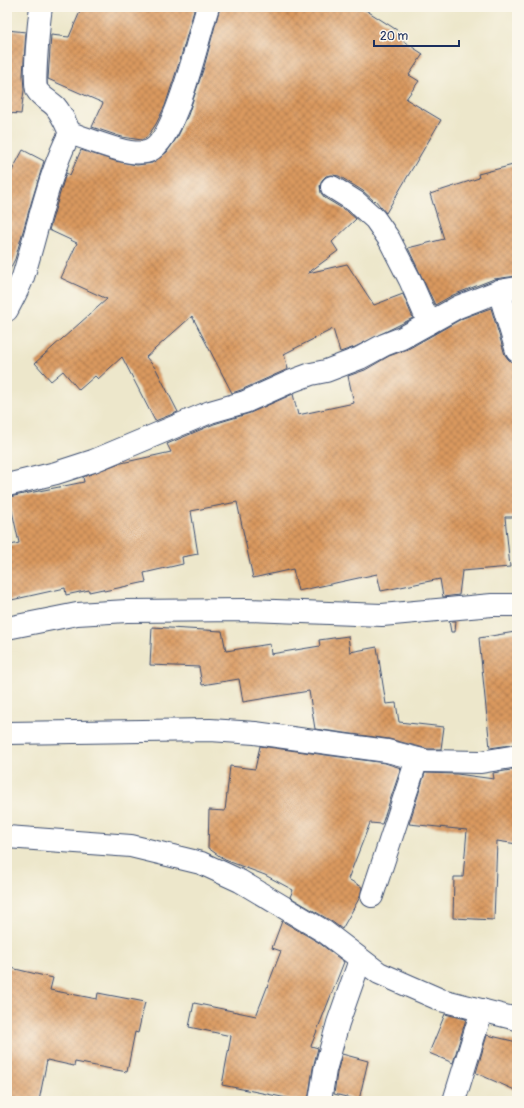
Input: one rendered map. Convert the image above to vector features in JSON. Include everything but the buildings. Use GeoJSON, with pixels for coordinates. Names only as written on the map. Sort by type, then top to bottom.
{"type":"FeatureCollection","features":[{"type":"Feature","properties":{"kind":"street"},"geometry":{"type":"LineString","coordinates":[[40,7],[36,86],[38,92],[55,106],[70,133],[119,149],[138,153],[148,152],[157,146],[177,110],[208,7]]}},
{"type":"Feature","properties":{"kind":"street"},"geometry":{"type":"LineString","coordinates":[[7,310],[22,279],[62,148],[70,133]]}},
{"type":"Feature","properties":{"kind":"street"},"geometry":{"type":"LineString","coordinates":[[332,187],[356,202],[375,219],[389,239],[410,280],[429,323]]}},
{"type":"Feature","properties":{"kind":"street"},"geometry":{"type":"LineString","coordinates":[[7,485],[56,473],[93,461],[210,412],[245,402],[292,381],[311,374],[326,371],[360,358],[384,345],[402,338],[458,307],[508,290],[517,351]]}},
{"type":"Feature","properties":{"kind":"street"},"geometry":{"type":"LineString","coordinates":[[7,628],[77,614],[126,611],[246,610],[382,615],[492,605],[517,605]]}},
{"type":"Feature","properties":{"kind":"street"},"geometry":{"type":"LineString","coordinates":[[7,733],[217,730],[255,733],[387,751],[426,761],[481,762],[517,756]]}},
{"type":"Feature","properties":{"kind":"street"},"geometry":{"type":"LineString","coordinates":[[372,896],[417,759]]}},
{"type":"Feature","properties":{"kind":"street"},"geometry":{"type":"LineString","coordinates":[[7,837],[131,846],[201,863],[240,881],[325,932],[379,973],[441,1000],[517,1019]]}},
{"type":"Feature","properties":{"kind":"street"},"geometry":{"type":"LineString","coordinates":[[320,1101],[326,1063],[338,1022],[360,960]]}},
{"type":"Feature","properties":{"kind":"street"},"geometry":{"type":"LineString","coordinates":[[454,1101],[482,1010]]}}]}
